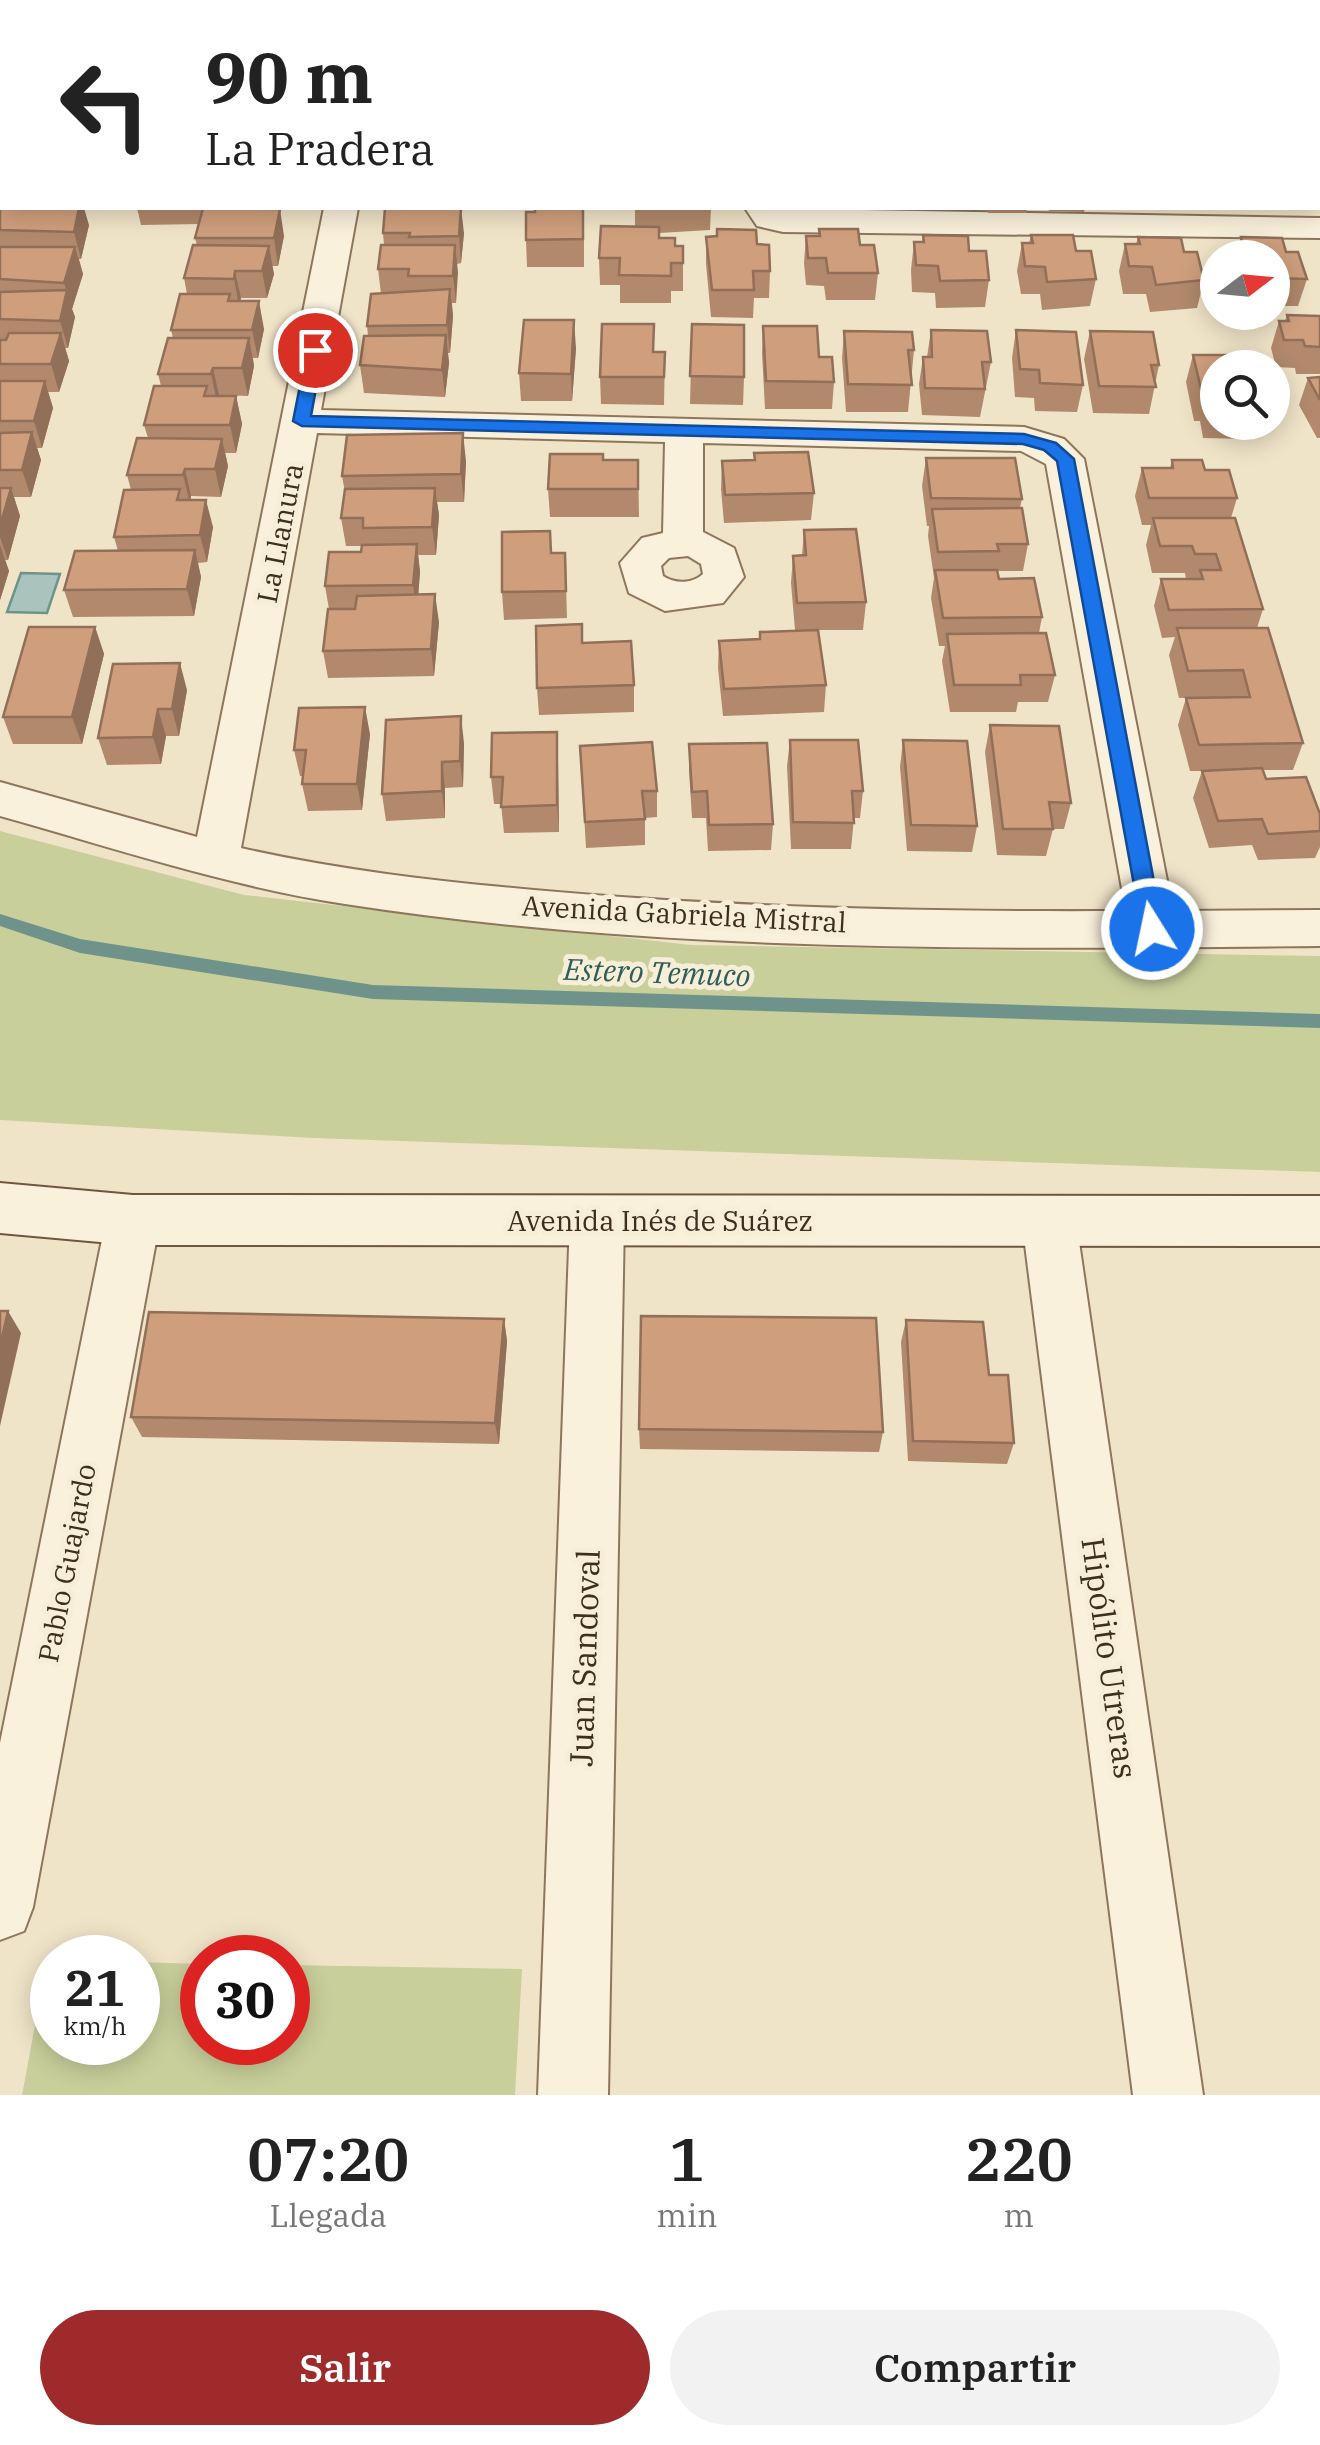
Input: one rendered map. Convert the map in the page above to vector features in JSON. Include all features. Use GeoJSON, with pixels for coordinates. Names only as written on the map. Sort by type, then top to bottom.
{"type":"FeatureCollection","features":[{"type":"Feature","properties":{"kind":"main road","name":"Avenida Inés de Suárez"},"geometry":{"type":"LineString","coordinates":[[0,1208],[134,1220],[1320,1221]]}},
{"type":"Feature","properties":{"kind":"street","name":"La Llanura"},"geometry":{"type":"LineString","coordinates":[[216,859],[342,210]]}},
{"type":"Feature","properties":{"kind":"street"},"geometry":{"type":"LineString","coordinates":[[1290,210],[1320,226]]}},
{"type":"Feature","properties":{"kind":"street"},"geometry":{"type":"LineString","coordinates":[[766,213],[1193,216],[1320,226]]}},
{"type":"Feature","properties":{"kind":"street"},"geometry":{"type":"LineString","coordinates":[[302,421],[1024,439],[1050,446],[1066,459],[1152,929]]}},
{"type":"Feature","properties":{"kind":"street"},"geometry":{"type":"LineString","coordinates":[[683,542],[684,433]]}},
{"type":"Feature","properties":{"kind":"street","name":"Avenida Gabriela Mistral"},"geometry":{"type":"LineString","coordinates":[[0,800],[216,859],[343,885],[672,920],[1152,929],[1320,928]]}},
{"type":"Feature","properties":{"kind":"street","name":"Pablo Guajardo"},"geometry":{"type":"LineString","coordinates":[[0,1907],[134,1220]]}},
{"type":"Feature","properties":{"kind":"street","name":"Juan Sandoval"},"geometry":{"type":"LineString","coordinates":[[574,2095],[598,1220]]}},
{"type":"Feature","properties":{"kind":"street","name":"Hipólito Utreras"},"geometry":{"type":"LineString","coordinates":[[1049,1222],[1168,2095]]}},
{"type":"Feature","properties":{"kind":"green space"},"geometry":{"type":"Polygon","coordinates":[[[0,831],[244,895],[691,945],[1320,956],[1320,1172],[313,1138],[0,1120],[0,831]]]}},
{"type":"Feature","properties":{"kind":"green space"},"geometry":{"type":"Polygon","coordinates":[[[160,1963],[180,1963],[180,2065],[310,2065],[310,1965],[522,1969],[515,2095],[22,2095],[30,2052],[30,2065],[160,2065],[160,1963]]]}},
{"type":"Feature","properties":{"kind":"water"},"geometry":{"type":"Polygon","coordinates":[[[21,573],[60,574],[47,613],[7,612],[21,573]]]}},
{"type":"Feature","properties":{"kind":"building"},"geometry":{"type":"Polygon","coordinates":[[[0,210],[79,210],[74,232],[0,230],[0,210]]]}},
{"type":"Feature","properties":{"kind":"building"},"geometry":{"type":"Polygon","coordinates":[[[202,210],[280,210],[274,238],[195,238],[202,210]]]}},
{"type":"Feature","properties":{"kind":"building"},"geometry":{"type":"Polygon","coordinates":[[[385,210],[461,210],[459,236],[383,233],[385,210]]]}},
{"type":"Feature","properties":{"kind":"building"},"geometry":{"type":"Polygon","coordinates":[[[583,210],[583,239],[526,240],[526,212],[583,210]]]}},
{"type":"Feature","properties":{"kind":"building"},"geometry":{"type":"Polygon","coordinates":[[[601,226],[659,227],[659,238],[675,238],[675,246],[683,246],[683,263],[671,263],[671,276],[619,275],[620,258],[599,258],[601,226]]]}},
{"type":"Feature","properties":{"kind":"building"},"geometry":{"type":"Polygon","coordinates":[[[717,229],[756,230],[757,244],[769,245],[770,271],[753,271],[754,290],[712,290],[706,237],[717,236],[717,229]]]}},
{"type":"Feature","properties":{"kind":"building"},"geometry":{"type":"Polygon","coordinates":[[[819,229],[858,229],[860,245],[874,245],[878,273],[828,273],[826,258],[808,258],[806,236],[820,236],[819,229]]]}},
{"type":"Feature","properties":{"kind":"building"},"geometry":{"type":"Polygon","coordinates":[[[923,235],[968,236],[969,251],[986,251],[989,280],[940,281],[938,266],[916,265],[914,242],[924,242],[923,235]]]}},
{"type":"Feature","properties":{"kind":"building"},"geometry":{"type":"Polygon","coordinates":[[[1031,235],[1073,235],[1076,251],[1091,251],[1096,279],[1047,282],[1045,267],[1025,266],[1022,243],[1033,243],[1031,235]]]}},
{"type":"Feature","properties":{"kind":"building"},"geometry":{"type":"Polygon","coordinates":[[[1138,237],[1181,238],[1184,252],[1197,252],[1200,280],[1156,285],[1152,267],[1129,266],[1125,244],[1140,244],[1138,237]]]}},
{"type":"Feature","properties":{"kind":"building"},"geometry":{"type":"Polygon","coordinates":[[[1241,237],[1283,240],[1242,240],[1241,237]]]}},
{"type":"Feature","properties":{"kind":"building"},"geometry":{"type":"Polygon","coordinates":[[[193,245],[269,246],[262,271],[235,271],[234,279],[184,278],[193,245]]]}},
{"type":"Feature","properties":{"kind":"building"},"geometry":{"type":"Polygon","coordinates":[[[381,245],[455,245],[453,276],[408,276],[409,269],[378,269],[381,245]]]}},
{"type":"Feature","properties":{"kind":"building"},"geometry":{"type":"Polygon","coordinates":[[[0,247],[75,247],[64,283],[0,279],[0,247]]]}},
{"type":"Feature","properties":{"kind":"building"},"geometry":{"type":"Polygon","coordinates":[[[1290,252],[1298,252],[1307,279],[1290,279],[1290,252]]]}},
{"type":"Feature","properties":{"kind":"building"},"geometry":{"type":"Polygon","coordinates":[[[450,289],[447,325],[367,326],[371,294],[450,289]]]}},
{"type":"Feature","properties":{"kind":"building"},"geometry":{"type":"Polygon","coordinates":[[[67,290],[60,321],[0,319],[0,292],[67,290]]]}},
{"type":"Feature","properties":{"kind":"building"},"geometry":{"type":"Polygon","coordinates":[[[180,294],[230,294],[228,301],[259,301],[252,330],[171,330],[180,294]]]}},
{"type":"Feature","properties":{"kind":"building"},"geometry":{"type":"Polygon","coordinates":[[[1290,315],[1320,316],[1320,347],[1305,346],[1303,340],[1284,340],[1281,330],[1290,330],[1290,315]]]}},
{"type":"Feature","properties":{"kind":"building"},"geometry":{"type":"Polygon","coordinates":[[[524,320],[574,320],[571,374],[519,373],[524,320]]]}},
{"type":"Feature","properties":{"kind":"building"},"geometry":{"type":"Polygon","coordinates":[[[602,324],[654,324],[653,352],[665,352],[664,377],[600,377],[602,324]]]}},
{"type":"Feature","properties":{"kind":"building"},"geometry":{"type":"Polygon","coordinates":[[[692,324],[744,325],[744,377],[690,376],[692,324]]]}},
{"type":"Feature","properties":{"kind":"building"},"geometry":{"type":"Polygon","coordinates":[[[763,326],[817,326],[819,357],[832,357],[834,382],[766,381],[763,326]]]}},
{"type":"Feature","properties":{"kind":"building"},"geometry":{"type":"Polygon","coordinates":[[[931,330],[987,331],[991,362],[982,362],[985,389],[925,388],[923,357],[932,357],[931,330]]]}},
{"type":"Feature","properties":{"kind":"building"},"geometry":{"type":"Polygon","coordinates":[[[1016,330],[1076,332],[1083,385],[1040,383],[1039,370],[1020,369],[1016,330]]]}},
{"type":"Feature","properties":{"kind":"building"},"geometry":{"type":"Polygon","coordinates":[[[844,331],[912,332],[914,350],[908,350],[912,385],[848,384],[844,331]]]}},
{"type":"Feature","properties":{"kind":"building"},"geometry":{"type":"Polygon","coordinates":[[[1090,331],[1153,332],[1159,365],[1151,365],[1156,387],[1099,386],[1090,331]]]}},
{"type":"Feature","properties":{"kind":"building"},"geometry":{"type":"Polygon","coordinates":[[[9,333],[61,333],[51,364],[0,364],[0,340],[6,340],[9,333]]]}},
{"type":"Feature","properties":{"kind":"building"},"geometry":{"type":"Polygon","coordinates":[[[446,335],[442,370],[360,365],[364,336],[446,335]]]}},
{"type":"Feature","properties":{"kind":"building"},"geometry":{"type":"Polygon","coordinates":[[[168,338],[249,338],[242,368],[213,368],[211,374],[158,374],[168,338]]]}},
{"type":"Feature","properties":{"kind":"building"},"geometry":{"type":"Polygon","coordinates":[[[1193,355],[1200,355],[1200,385],[1193,355]]]}},
{"type":"Feature","properties":{"kind":"building"},"geometry":{"type":"Polygon","coordinates":[[[1320,377],[1320,400],[1308,378],[1320,377]]]}},
{"type":"Feature","properties":{"kind":"building"},"geometry":{"type":"Polygon","coordinates":[[[0,381],[45,381],[34,421],[0,421],[0,381]]]}},
{"type":"Feature","properties":{"kind":"building"},"geometry":{"type":"Polygon","coordinates":[[[154,386],[207,386],[204,396],[236,396],[230,425],[144,425],[154,386]]]}},
{"type":"Feature","properties":{"kind":"building"},"geometry":{"type":"Polygon","coordinates":[[[32,432],[22,470],[0,470],[0,433],[32,432]]]}},
{"type":"Feature","properties":{"kind":"building"},"geometry":{"type":"Polygon","coordinates":[[[463,433],[461,474],[342,476],[347,435],[463,433]]]}},
{"type":"Feature","properties":{"kind":"building"},"geometry":{"type":"Polygon","coordinates":[[[137,438],[222,439],[215,469],[185,469],[183,475],[127,475],[137,438]]]}},
{"type":"Feature","properties":{"kind":"building"},"geometry":{"type":"Polygon","coordinates":[[[808,452],[814,493],[725,495],[722,461],[755,460],[754,453],[808,452]]]}},
{"type":"Feature","properties":{"kind":"building"},"geometry":{"type":"Polygon","coordinates":[[[550,454],[603,454],[603,460],[638,460],[638,489],[548,489],[550,454]]]}},
{"type":"Feature","properties":{"kind":"building"},"geometry":{"type":"Polygon","coordinates":[[[926,458],[1015,458],[1022,499],[931,498],[926,458]]]}},
{"type":"Feature","properties":{"kind":"building"},"geometry":{"type":"Polygon","coordinates":[[[1172,460],[1202,460],[1205,470],[1229,470],[1237,498],[1149,498],[1142,468],[1173,468],[1172,460]]]}},
{"type":"Feature","properties":{"kind":"building"},"geometry":{"type":"Polygon","coordinates":[[[0,488],[11,488],[0,526],[0,488]]]}},
{"type":"Feature","properties":{"kind":"building"},"geometry":{"type":"Polygon","coordinates":[[[435,488],[432,527],[363,528],[363,518],[341,518],[345,489],[435,488]]]}},
{"type":"Feature","properties":{"kind":"building"},"geometry":{"type":"Polygon","coordinates":[[[180,489],[177,500],[206,500],[200,535],[114,537],[124,490],[180,489]]]}},
{"type":"Feature","properties":{"kind":"building"},"geometry":{"type":"Polygon","coordinates":[[[1022,508],[1028,544],[997,544],[999,551],[938,552],[932,509],[1022,508]]]}},
{"type":"Feature","properties":{"kind":"building"},"geometry":{"type":"Polygon","coordinates":[[[1153,518],[1235,518],[1263,609],[1169,610],[1161,579],[1203,579],[1200,570],[1221,570],[1216,554],[1195,554],[1192,546],[1160,546],[1153,518]]]}},
{"type":"Feature","properties":{"kind":"building"},"geometry":{"type":"Polygon","coordinates":[[[856,529],[866,602],[797,603],[793,556],[806,555],[804,530],[856,529]]]}},
{"type":"Feature","properties":{"kind":"building"},"geometry":{"type":"Polygon","coordinates":[[[550,531],[551,553],[565,553],[566,591],[502,592],[502,532],[550,531]]]}},
{"type":"Feature","properties":{"kind":"building"},"geometry":{"type":"Polygon","coordinates":[[[417,544],[413,585],[325,586],[329,552],[361,552],[362,545],[417,544]]]}},
{"type":"Feature","properties":{"kind":"building"},"geometry":{"type":"Polygon","coordinates":[[[195,550],[187,589],[64,590],[75,551],[195,550]]]}},
{"type":"Feature","properties":{"kind":"building"},"geometry":{"type":"Polygon","coordinates":[[[935,570],[997,570],[999,579],[1034,578],[1042,617],[943,618],[935,570]]]}},
{"type":"Feature","properties":{"kind":"building"},"geometry":{"type":"Polygon","coordinates":[[[435,594],[431,649],[323,651],[328,609],[355,609],[357,596],[435,594]]]}},
{"type":"Feature","properties":{"kind":"building"},"geometry":{"type":"Polygon","coordinates":[[[582,624],[582,643],[631,641],[634,685],[537,688],[536,626],[582,624]]]}},
{"type":"Feature","properties":{"kind":"building"},"geometry":{"type":"Polygon","coordinates":[[[29,627],[95,627],[72,717],[3,717],[29,627]]]}},
{"type":"Feature","properties":{"kind":"building"},"geometry":{"type":"Polygon","coordinates":[[[1177,628],[1268,628],[1303,743],[1199,745],[1186,698],[1250,697],[1243,670],[1188,671],[1177,628]]]}},
{"type":"Feature","properties":{"kind":"building"},"geometry":{"type":"Polygon","coordinates":[[[818,630],[826,685],[724,689],[719,641],[760,639],[760,632],[818,630]]]}},
{"type":"Feature","properties":{"kind":"building"},"geometry":{"type":"Polygon","coordinates":[[[1046,633],[1055,675],[1020,675],[1021,685],[954,685],[947,634],[1046,633]]]}},
{"type":"Feature","properties":{"kind":"building"},"geometry":{"type":"Polygon","coordinates":[[[180,663],[172,709],[158,709],[153,737],[98,738],[113,664],[180,663]]]}},
{"type":"Feature","properties":{"kind":"building"},"geometry":{"type":"Polygon","coordinates":[[[365,707],[357,784],[302,784],[306,750],[294,750],[299,708],[365,707]]]}},
{"type":"Feature","properties":{"kind":"building"},"geometry":{"type":"Polygon","coordinates":[[[461,716],[460,761],[442,762],[442,791],[382,794],[386,720],[461,716]]]}},
{"type":"Feature","properties":{"kind":"building"},"geometry":{"type":"Polygon","coordinates":[[[990,725],[1059,726],[1071,803],[1049,802],[1053,829],[1003,829],[990,725]]]}},
{"type":"Feature","properties":{"kind":"building"},"geometry":{"type":"Polygon","coordinates":[[[557,732],[557,805],[501,807],[503,777],[491,777],[492,733],[557,732]]]}},
{"type":"Feature","properties":{"kind":"building"},"geometry":{"type":"Polygon","coordinates":[[[790,740],[858,740],[863,791],[852,791],[854,823],[793,822],[790,740]]]}},
{"type":"Feature","properties":{"kind":"building"},"geometry":{"type":"Polygon","coordinates":[[[903,740],[967,741],[977,826],[911,825],[903,740]]]}},
{"type":"Feature","properties":{"kind":"building"},"geometry":{"type":"Polygon","coordinates":[[[652,742],[657,791],[642,791],[645,819],[585,822],[580,746],[652,742]]]}},
{"type":"Feature","properties":{"kind":"building"},"geometry":{"type":"Polygon","coordinates":[[[767,743],[773,824],[709,825],[707,791],[692,792],[689,744],[767,743]]]}},
{"type":"Feature","properties":{"kind":"building"},"geometry":{"type":"Polygon","coordinates":[[[1262,768],[1266,779],[1306,777],[1320,814],[1320,831],[1268,834],[1262,819],[1218,821],[1202,771],[1262,768]]]}},
{"type":"Feature","properties":{"kind":"building"},"geometry":{"type":"Polygon","coordinates":[[[0,1311],[8,1311],[0,1346],[0,1311]]]}},
{"type":"Feature","properties":{"kind":"building"},"geometry":{"type":"Polygon","coordinates":[[[149,1312],[504,1319],[495,1423],[131,1417],[149,1312]]]}},
{"type":"Feature","properties":{"kind":"building"},"geometry":{"type":"Polygon","coordinates":[[[641,1316],[876,1318],[883,1432],[639,1429],[641,1316]]]}},
{"type":"Feature","properties":{"kind":"building"},"geometry":{"type":"Polygon","coordinates":[[[906,1320],[983,1322],[989,1375],[1008,1375],[1014,1443],[913,1441],[906,1320]]]}},
{"type":"Feature","properties":{"kind":"waterway","name":"Estero Temuco"},"geometry":{"type":"LineString","coordinates":[[0,920],[80,946],[373,992],[1320,1021]]}},
{"type":"Feature","properties":{"kind":"route"},"geometry":{"type":"LineString","coordinates":[[315,350],[302,421],[1024,439],[1050,446],[1066,459],[1152,929]]}}]}
